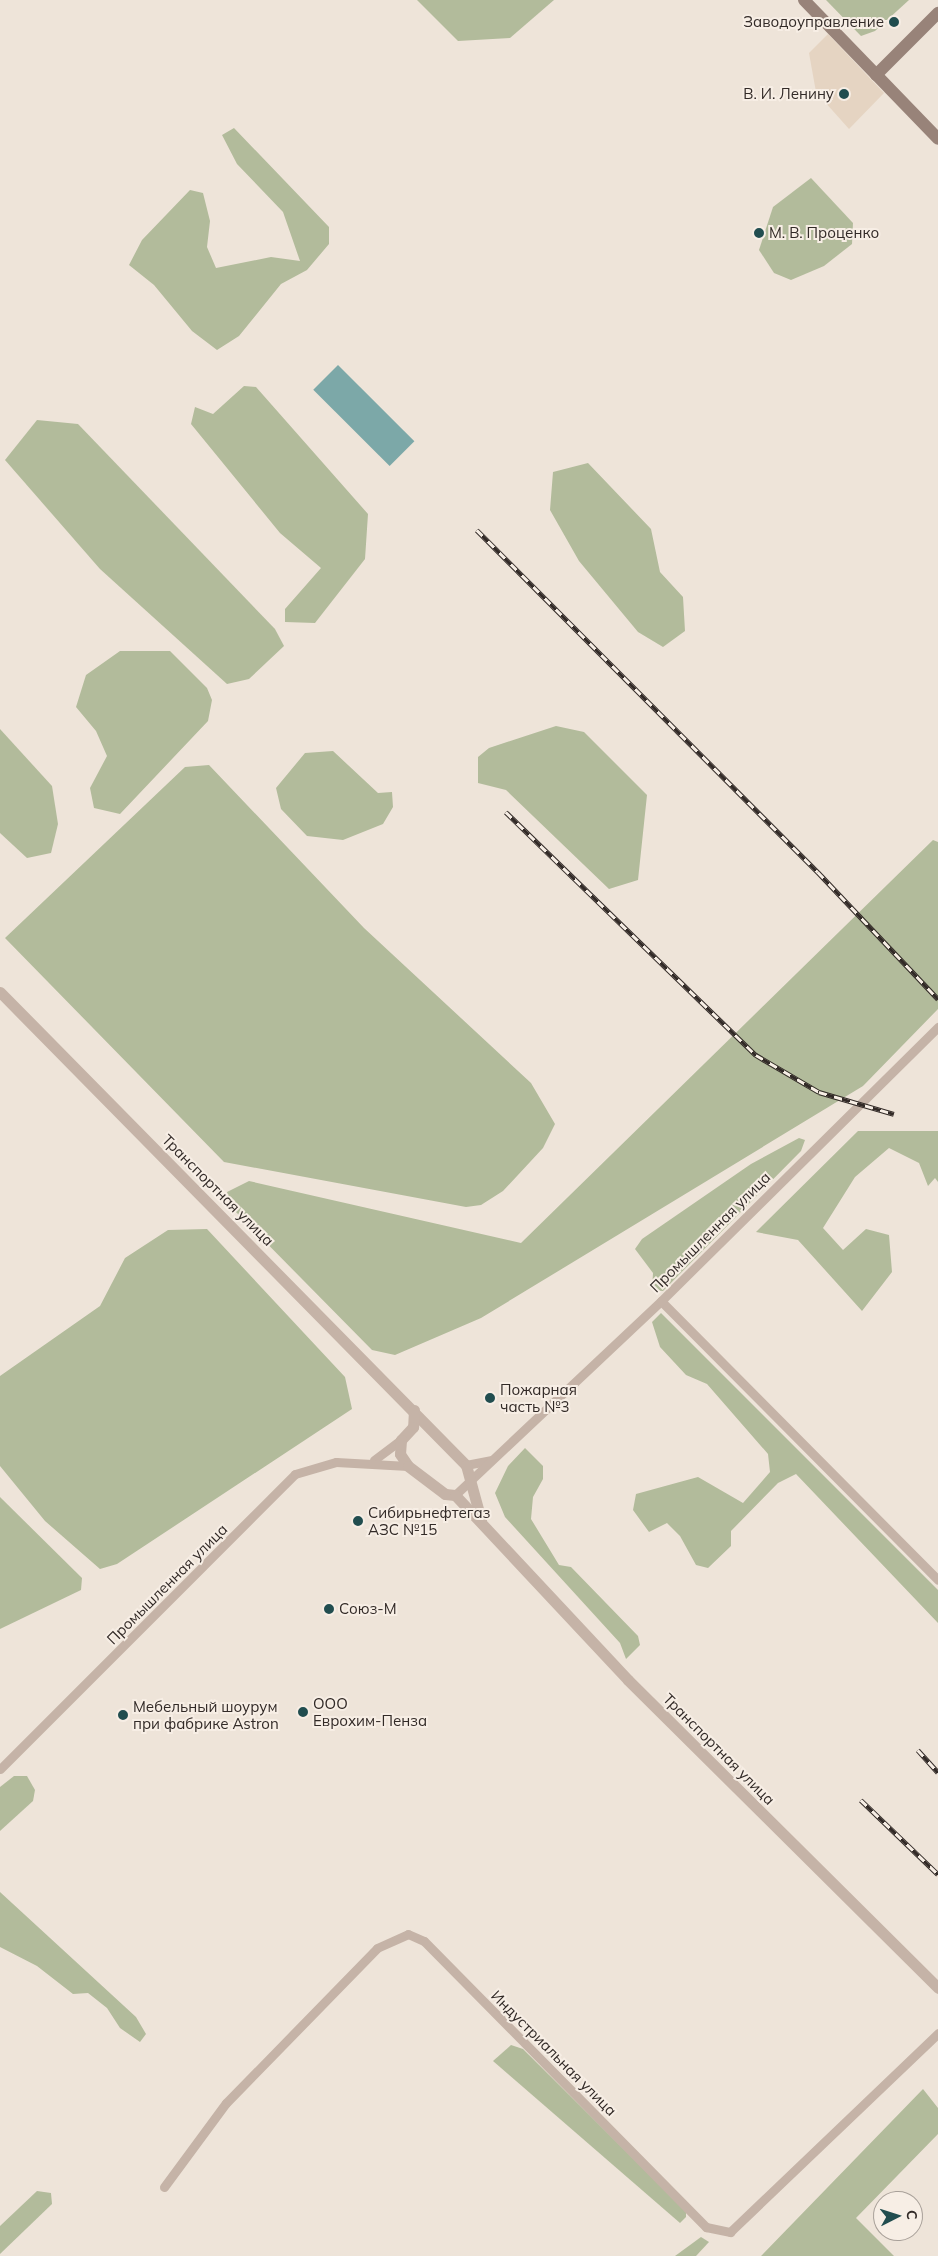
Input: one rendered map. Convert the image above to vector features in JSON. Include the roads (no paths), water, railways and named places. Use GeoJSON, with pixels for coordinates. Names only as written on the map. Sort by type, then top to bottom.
{"type":"FeatureCollection","features":[{"type":"Feature","properties":{"kind":"main road"},"geometry":{"type":"LineString","coordinates":[[804,0],[938,139]]}},
{"type":"Feature","properties":{"kind":"main road"},"geometry":{"type":"LineString","coordinates":[[876,75],[938,13]]}},
{"type":"Feature","properties":{"kind":"street","name":"Транспортная улица"},"geometry":{"type":"LineString","coordinates":[[0,992],[414,1410],[466,1465]]}},
{"type":"Feature","properties":{"kind":"street","name":"Промышленная улица"},"geometry":{"type":"LineString","coordinates":[[455,1495],[501,1456],[661,1301],[938,1027]]}},
{"type":"Feature","properties":{"kind":"street"},"geometry":{"type":"LineString","coordinates":[[661,1301],[938,1580]]}},
{"type":"Feature","properties":{"kind":"street"},"geometry":{"type":"LineString","coordinates":[[374,1460],[401,1440],[413,1427],[414,1410]]}},
{"type":"Feature","properties":{"kind":"street"},"geometry":{"type":"LineString","coordinates":[[413,1427],[430,1427]]}},
{"type":"Feature","properties":{"kind":"street"},"geometry":{"type":"LineString","coordinates":[[401,1440],[400,1454],[408,1466],[445,1494],[455,1495]]}},
{"type":"Feature","properties":{"kind":"street"},"geometry":{"type":"LineString","coordinates":[[483,1527],[466,1465],[501,1456]]}},
{"type":"Feature","properties":{"kind":"street","name":"Промышленная улица"},"geometry":{"type":"LineString","coordinates":[[0,1769],[295,1474],[336,1462],[374,1460],[408,1466]]}},
{"type":"Feature","properties":{"kind":"street","name":"Транспортная улица"},"geometry":{"type":"LineString","coordinates":[[455,1495],[628,1680],[938,1988]]}},
{"type":"Feature","properties":{"kind":"street","name":"Индустриальная улица"},"geometry":{"type":"LineString","coordinates":[[164,2186],[226,2103],[377,1948],[408,1934],[424,1940],[706,2227],[730,2232],[938,2033]]}},
{"type":"Feature","properties":{"kind":"water"},"geometry":{"type":"Polygon","coordinates":[[[338,365],[414,441],[390,466],[313,390],[338,365]]]}},
{"type":"Feature","properties":{"kind":"railway"},"geometry":{"type":"LineString","coordinates":[[477,530],[818,872],[938,999]]}},
{"type":"Feature","properties":{"kind":"railway"},"geometry":{"type":"LineString","coordinates":[[506,812],[756,1055],[819,1092],[894,1114]]}},
{"type":"Feature","properties":{"kind":"railway"},"geometry":{"type":"LineString","coordinates":[[918,1750],[938,1772]]}},
{"type":"Feature","properties":{"kind":"railway"},"geometry":{"type":"LineString","coordinates":[[861,1800],[938,1874]]}},
{"type":"Feature","properties":{"kind":"place","name":"Заводоуправление"},"geometry":{"type":"Point","coordinates":[894,22]}},
{"type":"Feature","properties":{"kind":"place","name":"В. И. Ленину"},"geometry":{"type":"Point","coordinates":[844,94]}},
{"type":"Feature","properties":{"kind":"place","name":"М. В. Проценко"},"geometry":{"type":"Point","coordinates":[759,233]}},
{"type":"Feature","properties":{"kind":"place","name":"Пожарная часть №3"},"geometry":{"type":"Point","coordinates":[490,1398]}},
{"type":"Feature","properties":{"kind":"place","name":"Сибирьнефтегаз АЗС №15"},"geometry":{"type":"Point","coordinates":[358,1521]}},
{"type":"Feature","properties":{"kind":"place","name":"Союз-М"},"geometry":{"type":"Point","coordinates":[329,1609]}},
{"type":"Feature","properties":{"kind":"place","name":"ООО Еврохим-Пенза"},"geometry":{"type":"Point","coordinates":[303,1712]}},
{"type":"Feature","properties":{"kind":"place","name":"Мебельный шоурум при фабрике Astron"},"geometry":{"type":"Point","coordinates":[123,1715]}}]}
